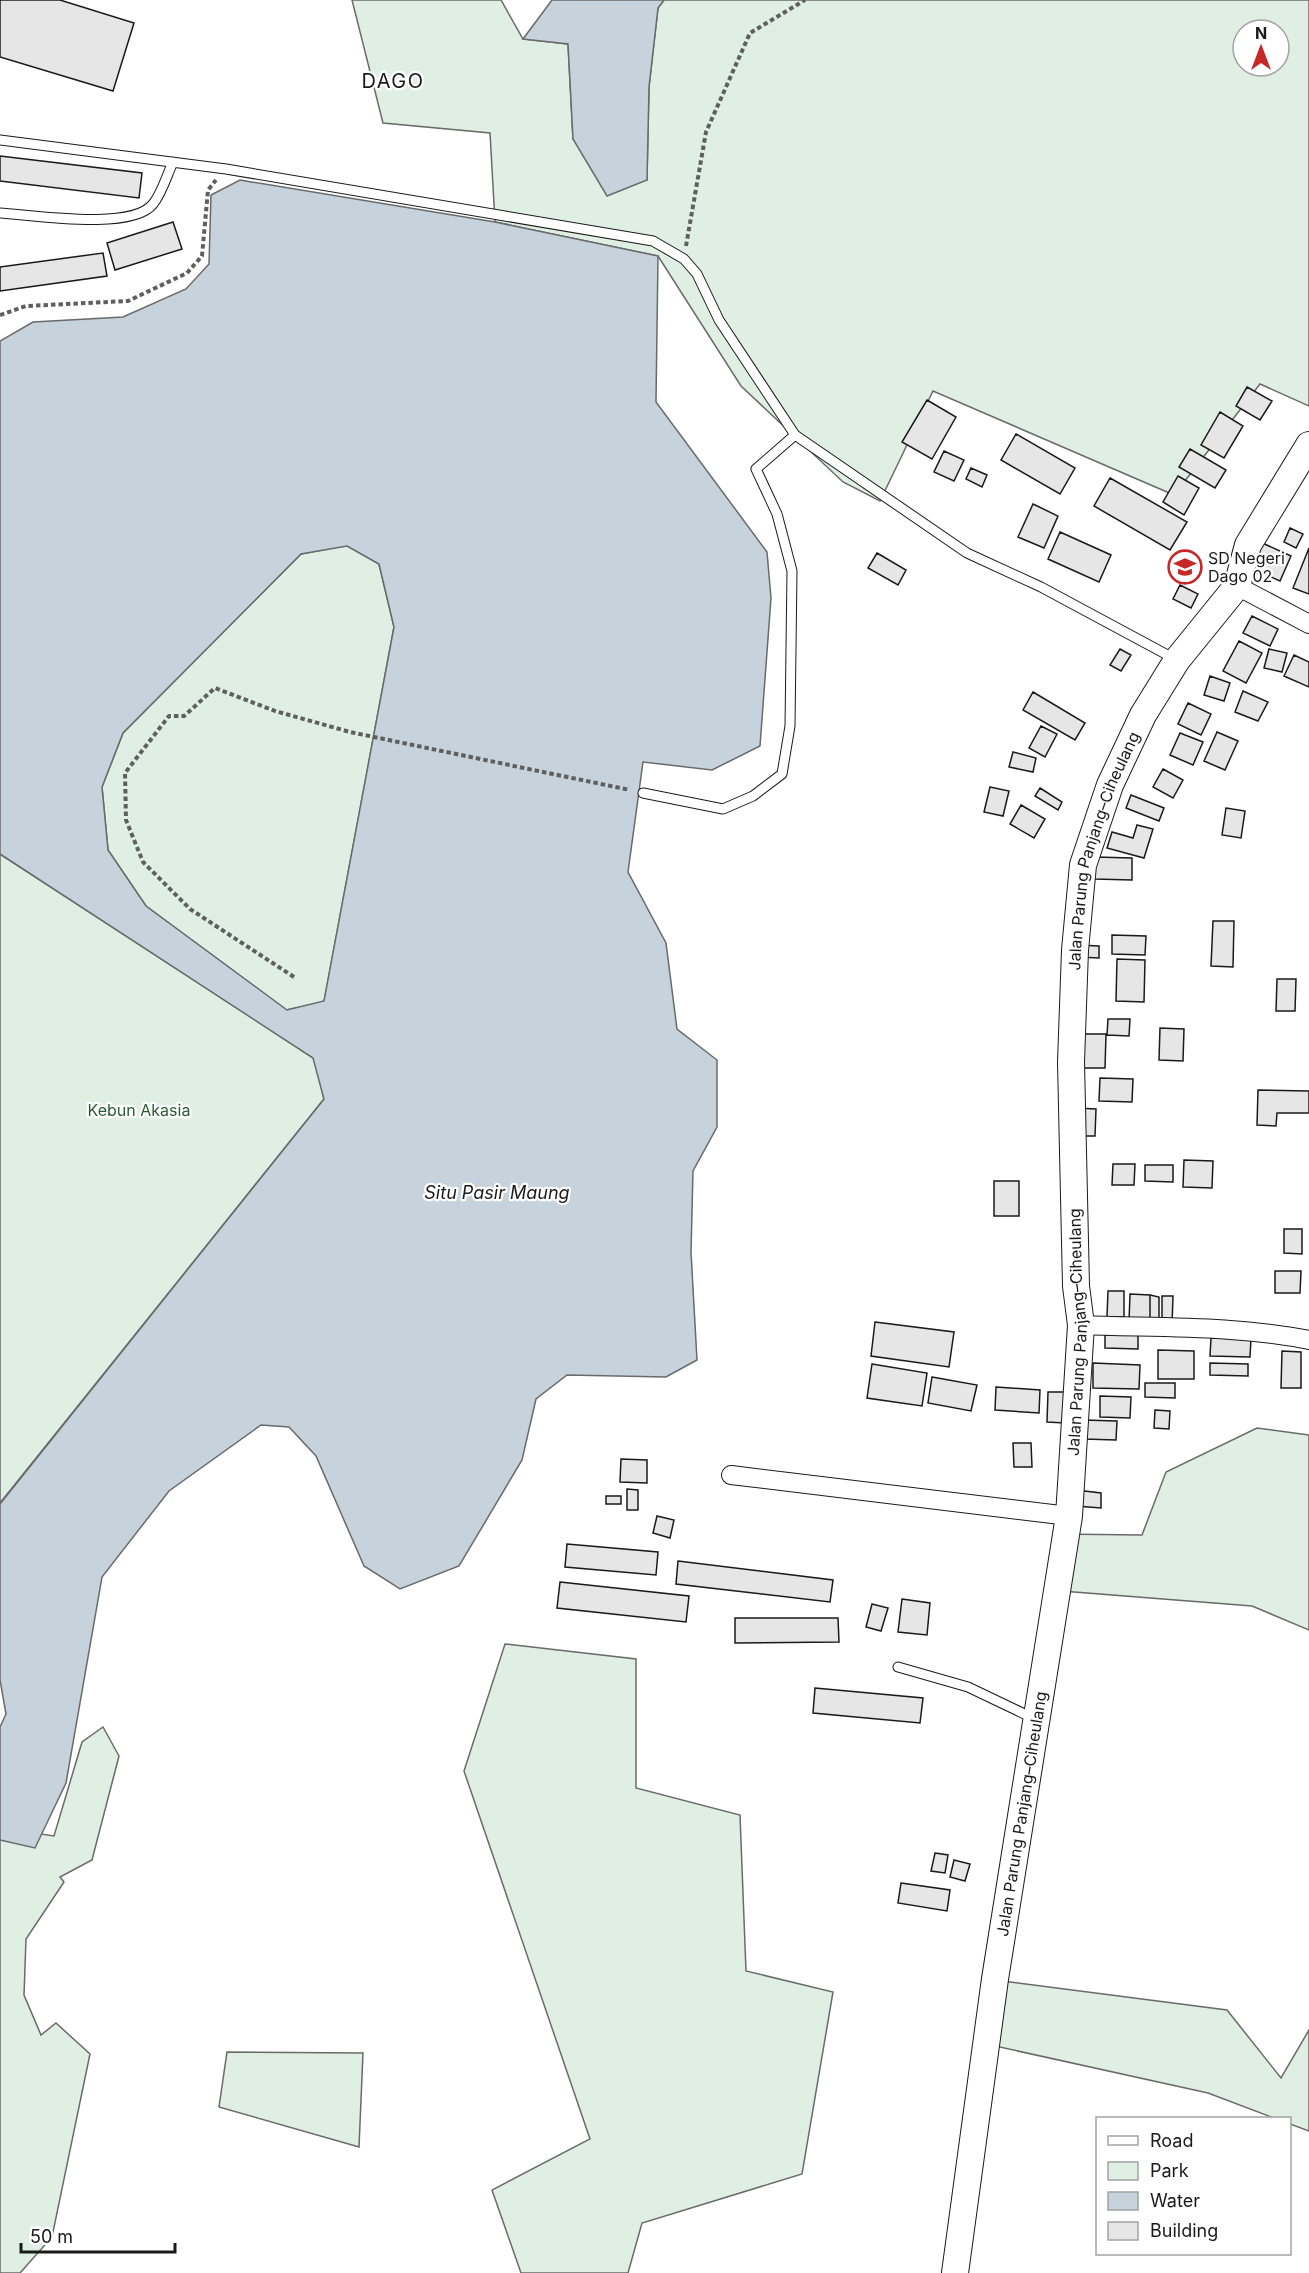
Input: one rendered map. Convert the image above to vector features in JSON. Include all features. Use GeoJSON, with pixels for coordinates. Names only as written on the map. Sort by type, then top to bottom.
{"type":"FeatureCollection","features":[{"type":"Feature","properties":{"kind":"street","name":"Jalan Parung Panjang–Ciheulang"},"geometry":{"type":"LineString","coordinates":[[955,2273],[995,1979],[1069,1516],[1081,1325],[1076,1286],[1071,1062],[1075,950],[1083,865],[1110,785],[1143,715],[1177,660],[1237,586],[1248,546],[1309,445]]}},
{"type":"Feature","properties":{"kind":"street"},"geometry":{"type":"LineString","coordinates":[[1237,586],[1309,624]]}},
{"type":"Feature","properties":{"kind":"street"},"geometry":{"type":"LineString","coordinates":[[1081,1325],[1238,1331],[1309,1340]]}},
{"type":"Feature","properties":{"kind":"street"},"geometry":{"type":"LineString","coordinates":[[731,1475],[1069,1516]]}},
{"type":"Feature","properties":{"kind":"lane"},"geometry":{"type":"LineString","coordinates":[[0,140],[226,169],[653,241],[684,259],[697,274],[719,320],[795,435],[967,553],[1041,587],[1177,660]]}},
{"type":"Feature","properties":{"kind":"lane"},"geometry":{"type":"LineString","coordinates":[[0,213],[109,220],[130,218],[153,205],[173,162]]}},
{"type":"Feature","properties":{"kind":"lane"},"geometry":{"type":"LineString","coordinates":[[643,793],[723,809],[753,796],[782,774],[790,726],[792,571],[777,513],[756,469],[795,435]]}},
{"type":"Feature","properties":{"kind":"lane"},"geometry":{"type":"LineString","coordinates":[[898,1666],[968,1687],[1038,1720]]}},
{"type":"Feature","properties":{"kind":"path"},"geometry":{"type":"LineString","coordinates":[[684,259],[706,132],[750,33],[804,0]]}},
{"type":"Feature","properties":{"kind":"path"},"geometry":{"type":"LineString","coordinates":[[0,315],[26,306],[128,301],[187,273],[202,256],[208,190],[226,169]]}},
{"type":"Feature","properties":{"kind":"path"},"geometry":{"type":"LineString","coordinates":[[294,976],[190,909],[143,862],[126,820],[125,773],[169,716],[184,716],[215,688],[275,711],[350,732],[643,793]]}},
{"type":"Feature","properties":{"kind":"green space"},"geometry":{"type":"Polygon","coordinates":[[[352,0],[501,0],[523,39],[568,44],[573,139],[647,180],[649,87],[658,8],[664,0],[1309,0],[1309,406],[1260,384],[1174,495],[933,391],[880,501],[843,482],[741,386],[658,256],[495,222],[490,133],[383,123],[352,0]]]}},
{"type":"Feature","properties":{"kind":"green space"},"geometry":{"type":"Polygon","coordinates":[[[347,545],[379,564],[394,627],[324,1002],[286,1010],[146,906],[108,850],[102,787],[123,733],[301,554],[347,545]]]}},
{"type":"Feature","properties":{"kind":"green space","name":"Kebun Akasia"},"geometry":{"type":"Polygon","coordinates":[[[0,854],[314,1058],[324,1099],[0,1503],[0,854]]]}},
{"type":"Feature","properties":{"kind":"green space"},"geometry":{"type":"Polygon","coordinates":[[[1257,1428],[1309,1435],[1309,1630],[1252,1606],[1049,1590],[1058,1534],[1142,1535],[1166,1472],[1257,1428]]]}},
{"type":"Feature","properties":{"kind":"green space"},"geometry":{"type":"Polygon","coordinates":[[[505,1644],[636,1659],[636,1788],[740,1815],[746,1971],[833,1992],[802,2174],[642,2223],[628,2273],[521,2273],[492,2190],[590,2139],[464,1771],[505,1644]]]}},
{"type":"Feature","properties":{"kind":"green space"},"geometry":{"type":"Polygon","coordinates":[[[103,1727],[119,1756],[92,1860],[60,1877],[64,1882],[26,1939],[24,1995],[41,2035],[56,2023],[90,2054],[52,2237],[20,2273],[0,2273],[0,1828],[54,1836],[82,1742],[103,1727]]]}},
{"type":"Feature","properties":{"kind":"green space"},"geometry":{"type":"Polygon","coordinates":[[[987,1979],[1227,2010],[1281,2078],[1309,2030],[1309,2131],[1291,2124],[1291,2117],[1271,2117],[1208,2093],[977,2042],[987,1979]]]}},
{"type":"Feature","properties":{"kind":"green space"},"geometry":{"type":"Polygon","coordinates":[[[227,2052],[363,2053],[359,2147],[219,2107],[227,2052]]]}},
{"type":"Feature","properties":{"kind":"water"},"geometry":{"type":"Polygon","coordinates":[[[552,0],[664,0],[658,8],[649,87],[647,180],[607,196],[573,139],[568,44],[523,39],[552,0]]]}},
{"type":"Feature","properties":{"kind":"water","name":"Situ Pasir Maung"},"geometry":{"type":"Polygon","coordinates":[[[240,180],[495,222],[658,256],[656,402],[767,552],[771,598],[760,746],[712,770],[643,762],[628,872],[666,943],[677,1029],[717,1060],[717,1127],[693,1171],[691,1252],[697,1360],[666,1377],[567,1375],[536,1399],[522,1460],[459,1566],[400,1589],[364,1566],[316,1456],[289,1427],[261,1425],[169,1491],[102,1577],[66,1783],[35,1848],[0,1840],[0,1727],[6,1714],[0,1680],[0,1504],[324,1099],[313,1058],[0,854],[0,341],[33,322],[123,317],[186,289],[209,264],[211,195],[240,180]],[[347,546],[301,554],[123,733],[102,787],[108,850],[146,906],[287,1010],[324,1001],[394,627],[379,564],[347,546]]]}},
{"type":"Feature","properties":{"kind":"building"},"geometry":{"type":"Polygon","coordinates":[[[0,0],[60,0],[134,23],[113,91],[0,57],[0,0]]]}},
{"type":"Feature","properties":{"kind":"building"},"geometry":{"type":"Polygon","coordinates":[[[0,156],[142,173],[139,198],[0,181],[0,156]]]}},
{"type":"Feature","properties":{"kind":"building"},"geometry":{"type":"Polygon","coordinates":[[[173,222],[182,249],[115,270],[107,243],[173,222]]]}},
{"type":"Feature","properties":{"kind":"building"},"geometry":{"type":"Polygon","coordinates":[[[103,253],[107,276],[0,291],[0,267],[103,253]]]}},
{"type":"Feature","properties":{"kind":"building"},"geometry":{"type":"Polygon","coordinates":[[[1247,387],[1272,401],[1260,420],[1236,406],[1247,387]]]}},
{"type":"Feature","properties":{"kind":"building"},"geometry":{"type":"Polygon","coordinates":[[[927,400],[956,417],[932,459],[902,442],[927,400]]]}},
{"type":"Feature","properties":{"kind":"building"},"geometry":{"type":"Polygon","coordinates":[[[1220,412],[1243,426],[1224,458],[1201,445],[1220,412]]]}},
{"type":"Feature","properties":{"kind":"building"},"geometry":{"type":"Polygon","coordinates":[[[1016,434],[1075,468],[1060,494],[1001,460],[1016,434]]]}},
{"type":"Feature","properties":{"kind":"building"},"geometry":{"type":"Polygon","coordinates":[[[1190,449],[1226,470],[1215,488],[1179,467],[1190,449]]]}},
{"type":"Feature","properties":{"kind":"building"},"geometry":{"type":"Polygon","coordinates":[[[944,451],[964,460],[954,481],[934,472],[944,451]]]}},
{"type":"Feature","properties":{"kind":"building"},"geometry":{"type":"Polygon","coordinates":[[[971,468],[987,475],[982,487],[966,479],[971,468]]]}},
{"type":"Feature","properties":{"kind":"building"},"geometry":{"type":"Polygon","coordinates":[[[1178,476],[1199,488],[1184,515],[1163,502],[1178,476]]]}},
{"type":"Feature","properties":{"kind":"building"},"geometry":{"type":"Polygon","coordinates":[[[1110,478],[1187,522],[1170,550],[1094,506],[1110,478]]]}},
{"type":"Feature","properties":{"kind":"building"},"geometry":{"type":"Polygon","coordinates":[[[1033,504],[1058,516],[1044,548],[1018,537],[1033,504]]]}},
{"type":"Feature","properties":{"kind":"building"},"geometry":{"type":"Polygon","coordinates":[[[1290,528],[1303,534],[1296,548],[1284,542],[1290,528]]]}},
{"type":"Feature","properties":{"kind":"building"},"geometry":{"type":"Polygon","coordinates":[[[1060,532],[1111,555],[1099,582],[1048,559],[1060,532]]]}},
{"type":"Feature","properties":{"kind":"building"},"geometry":{"type":"Polygon","coordinates":[[[1260,542],[1291,556],[1280,581],[1249,567],[1260,542]]]}},
{"type":"Feature","properties":{"kind":"building"},"geometry":{"type":"Polygon","coordinates":[[[1309,548],[1309,594],[1293,588],[1309,548]]]}},
{"type":"Feature","properties":{"kind":"building"},"geometry":{"type":"Polygon","coordinates":[[[877,553],[906,570],[898,585],[868,568],[877,553]]]}},
{"type":"Feature","properties":{"kind":"building"},"geometry":{"type":"Polygon","coordinates":[[[1180,585],[1198,594],[1191,608],[1173,599],[1180,585]]]}},
{"type":"Feature","properties":{"kind":"building"},"geometry":{"type":"Polygon","coordinates":[[[1252,616],[1278,629],[1270,646],[1243,633],[1252,616]]]}},
{"type":"Feature","properties":{"kind":"building"},"geometry":{"type":"Polygon","coordinates":[[[1239,641],[1262,653],[1246,683],[1223,671],[1239,641]]]}},
{"type":"Feature","properties":{"kind":"building"},"geometry":{"type":"Polygon","coordinates":[[[1120,649],[1131,655],[1121,671],[1110,665],[1120,649]]]}},
{"type":"Feature","properties":{"kind":"building"},"geometry":{"type":"Polygon","coordinates":[[[1269,649],[1287,653],[1282,672],[1264,668],[1269,649]]]}},
{"type":"Feature","properties":{"kind":"building"},"geometry":{"type":"Polygon","coordinates":[[[1294,655],[1309,662],[1309,687],[1284,676],[1294,655]]]}},
{"type":"Feature","properties":{"kind":"building"},"geometry":{"type":"Polygon","coordinates":[[[1210,676],[1230,683],[1224,701],[1204,695],[1210,676]]]}},
{"type":"Feature","properties":{"kind":"building"},"geometry":{"type":"Polygon","coordinates":[[[1243,691],[1268,702],[1258,721],[1235,712],[1243,691]]]}},
{"type":"Feature","properties":{"kind":"building"},"geometry":{"type":"Polygon","coordinates":[[[1033,692],[1085,723],[1075,740],[1023,710],[1033,692]]]}},
{"type":"Feature","properties":{"kind":"building"},"geometry":{"type":"Polygon","coordinates":[[[1188,703],[1211,714],[1201,735],[1178,724],[1188,703]]]}},
{"type":"Feature","properties":{"kind":"building"},"geometry":{"type":"Polygon","coordinates":[[[1041,726],[1057,734],[1045,757],[1029,748],[1041,726]]]}},
{"type":"Feature","properties":{"kind":"building"},"geometry":{"type":"Polygon","coordinates":[[[1217,732],[1238,741],[1225,770],[1204,761],[1217,732]]]}},
{"type":"Feature","properties":{"kind":"building"},"geometry":{"type":"Polygon","coordinates":[[[1180,733],[1203,742],[1193,765],[1170,755],[1180,733]]]}},
{"type":"Feature","properties":{"kind":"building"},"geometry":{"type":"Polygon","coordinates":[[[1013,752],[1036,758],[1033,772],[1009,767],[1013,752]]]}},
{"type":"Feature","properties":{"kind":"building"},"geometry":{"type":"Polygon","coordinates":[[[1163,769],[1183,780],[1173,798],[1153,787],[1163,769]]]}},
{"type":"Feature","properties":{"kind":"building"},"geometry":{"type":"Polygon","coordinates":[[[990,787],[1009,791],[1003,816],[984,812],[990,787]]]}},
{"type":"Feature","properties":{"kind":"building"},"geometry":{"type":"Polygon","coordinates":[[[1040,788],[1062,802],[1058,810],[1035,796],[1040,788]]]}},
{"type":"Feature","properties":{"kind":"building"},"geometry":{"type":"Polygon","coordinates":[[[1131,795],[1164,808],[1159,821],[1126,808],[1131,795]]]}},
{"type":"Feature","properties":{"kind":"building"},"geometry":{"type":"Polygon","coordinates":[[[1021,805],[1045,819],[1034,838],[1010,824],[1021,805]]]}},
{"type":"Feature","properties":{"kind":"building"},"geometry":{"type":"Polygon","coordinates":[[[1226,808],[1245,811],[1241,838],[1222,835],[1226,808]]]}},
{"type":"Feature","properties":{"kind":"building"},"geometry":{"type":"Polygon","coordinates":[[[1137,825],[1153,829],[1144,858],[1107,848],[1112,832],[1133,838],[1137,825]]]}},
{"type":"Feature","properties":{"kind":"building"},"geometry":{"type":"Polygon","coordinates":[[[1095,857],[1132,858],[1132,880],[1094,879],[1095,857]]]}},
{"type":"Feature","properties":{"kind":"building"},"geometry":{"type":"Polygon","coordinates":[[[1213,921],[1234,921],[1233,967],[1211,966],[1213,921]]]}},
{"type":"Feature","properties":{"kind":"building"},"geometry":{"type":"Polygon","coordinates":[[[1112,935],[1146,936],[1145,955],[1112,954],[1112,935]]]}},
{"type":"Feature","properties":{"kind":"building"},"geometry":{"type":"Polygon","coordinates":[[[1077,945],[1099,946],[1099,958],[1077,957],[1077,945]]]}},
{"type":"Feature","properties":{"kind":"building"},"geometry":{"type":"Polygon","coordinates":[[[1117,959],[1145,960],[1144,1002],[1116,1001],[1117,959]]]}},
{"type":"Feature","properties":{"kind":"building"},"geometry":{"type":"Polygon","coordinates":[[[1277,979],[1296,979],[1295,1011],[1276,1011],[1277,979]]]}},
{"type":"Feature","properties":{"kind":"building"},"geometry":{"type":"Polygon","coordinates":[[[1108,1019],[1130,1019],[1129,1036],[1107,1035],[1108,1019]]]}},
{"type":"Feature","properties":{"kind":"building"},"geometry":{"type":"Polygon","coordinates":[[[1160,1028],[1184,1029],[1183,1061],[1159,1060],[1160,1028]]]}},
{"type":"Feature","properties":{"kind":"building"},"geometry":{"type":"Polygon","coordinates":[[[1081,1034],[1106,1034],[1105,1068],[1080,1068],[1081,1034]]]}},
{"type":"Feature","properties":{"kind":"building"},"geometry":{"type":"Polygon","coordinates":[[[1100,1078],[1133,1079],[1132,1102],[1099,1101],[1100,1078]]]}},
{"type":"Feature","properties":{"kind":"building"},"geometry":{"type":"Polygon","coordinates":[[[1258,1090],[1309,1091],[1309,1113],[1277,1113],[1276,1126],[1257,1125],[1258,1090]]]}},
{"type":"Feature","properties":{"kind":"building"},"geometry":{"type":"Polygon","coordinates":[[[1076,1108],[1096,1109],[1095,1136],[1076,1136],[1076,1108]]]}},
{"type":"Feature","properties":{"kind":"building"},"geometry":{"type":"Polygon","coordinates":[[[1184,1160],[1213,1161],[1212,1188],[1183,1187],[1184,1160]]]}},
{"type":"Feature","properties":{"kind":"building"},"geometry":{"type":"Polygon","coordinates":[[[1113,1164],[1135,1164],[1134,1185],[1112,1185],[1113,1164]]]}},
{"type":"Feature","properties":{"kind":"building"},"geometry":{"type":"Polygon","coordinates":[[[1145,1165],[1173,1165],[1173,1182],[1145,1181],[1145,1165]]]}},
{"type":"Feature","properties":{"kind":"building"},"geometry":{"type":"Polygon","coordinates":[[[994,1181],[1019,1181],[1019,1216],[994,1216],[994,1181]]]}},
{"type":"Feature","properties":{"kind":"building"},"geometry":{"type":"Polygon","coordinates":[[[1284,1229],[1302,1229],[1302,1254],[1284,1253],[1284,1229]]]}},
{"type":"Feature","properties":{"kind":"building"},"geometry":{"type":"Polygon","coordinates":[[[1275,1271],[1301,1271],[1300,1293],[1275,1293],[1275,1271]]]}},
{"type":"Feature","properties":{"kind":"building"},"geometry":{"type":"Polygon","coordinates":[[[1108,1291],[1124,1291],[1124,1317],[1107,1317],[1108,1291]]]}},
{"type":"Feature","properties":{"kind":"building"},"geometry":{"type":"Polygon","coordinates":[[[1130,1294],[1150,1295],[1150,1321],[1129,1322],[1130,1294]]]}},
{"type":"Feature","properties":{"kind":"building"},"geometry":{"type":"Polygon","coordinates":[[[1150,1295],[1159,1297],[1159,1323],[1150,1321],[1150,1295]]]}},
{"type":"Feature","properties":{"kind":"building"},"geometry":{"type":"Polygon","coordinates":[[[1162,1296],[1173,1296],[1172,1325],[1162,1325],[1162,1296]]]}},
{"type":"Feature","properties":{"kind":"building"},"geometry":{"type":"Polygon","coordinates":[[[875,1322],[954,1332],[949,1367],[871,1356],[875,1322]]]}},
{"type":"Feature","properties":{"kind":"building"},"geometry":{"type":"Polygon","coordinates":[[[1105,1335],[1138,1335],[1138,1349],[1105,1348],[1105,1335]]]}},
{"type":"Feature","properties":{"kind":"building"},"geometry":{"type":"Polygon","coordinates":[[[1211,1338],[1251,1339],[1250,1357],[1210,1356],[1211,1338]]]}},
{"type":"Feature","properties":{"kind":"building"},"geometry":{"type":"Polygon","coordinates":[[[1158,1350],[1194,1351],[1194,1379],[1158,1379],[1158,1350]]]}},
{"type":"Feature","properties":{"kind":"building"},"geometry":{"type":"Polygon","coordinates":[[[1282,1351],[1301,1352],[1301,1388],[1281,1388],[1282,1351]]]}},
{"type":"Feature","properties":{"kind":"building"},"geometry":{"type":"Polygon","coordinates":[[[1093,1363],[1140,1365],[1139,1389],[1093,1388],[1093,1363]]]}},
{"type":"Feature","properties":{"kind":"building"},"geometry":{"type":"Polygon","coordinates":[[[1210,1363],[1248,1364],[1248,1376],[1210,1375],[1210,1363]]]}},
{"type":"Feature","properties":{"kind":"building"},"geometry":{"type":"Polygon","coordinates":[[[872,1364],[927,1373],[922,1406],[867,1398],[872,1364]]]}},
{"type":"Feature","properties":{"kind":"building"},"geometry":{"type":"Polygon","coordinates":[[[932,1377],[977,1385],[971,1411],[928,1403],[932,1377]]]}},
{"type":"Feature","properties":{"kind":"building"},"geometry":{"type":"Polygon","coordinates":[[[1145,1383],[1175,1383],[1175,1398],[1145,1397],[1145,1383]]]}},
{"type":"Feature","properties":{"kind":"building"},"geometry":{"type":"Polygon","coordinates":[[[996,1387],[1040,1390],[1039,1413],[995,1410],[996,1387]]]}},
{"type":"Feature","properties":{"kind":"building"},"geometry":{"type":"Polygon","coordinates":[[[1048,1392],[1066,1392],[1065,1423],[1047,1422],[1048,1392]]]}},
{"type":"Feature","properties":{"kind":"building"},"geometry":{"type":"Polygon","coordinates":[[[1100,1396],[1131,1397],[1130,1418],[1100,1417],[1100,1396]]]}},
{"type":"Feature","properties":{"kind":"building"},"geometry":{"type":"Polygon","coordinates":[[[1155,1410],[1170,1411],[1169,1429],[1154,1428],[1155,1410]]]}},
{"type":"Feature","properties":{"kind":"building"},"geometry":{"type":"Polygon","coordinates":[[[1084,1420],[1117,1421],[1116,1440],[1084,1439],[1084,1420]]]}},
{"type":"Feature","properties":{"kind":"building"},"geometry":{"type":"Polygon","coordinates":[[[1013,1443],[1031,1443],[1032,1467],[1014,1467],[1013,1443]]]}},
{"type":"Feature","properties":{"kind":"building"},"geometry":{"type":"Polygon","coordinates":[[[621,1459],[647,1460],[647,1483],[620,1482],[621,1459]]]}},
{"type":"Feature","properties":{"kind":"building"},"geometry":{"type":"Polygon","coordinates":[[[627,1489],[638,1490],[638,1510],[627,1510],[627,1489]]]}},
{"type":"Feature","properties":{"kind":"building"},"geometry":{"type":"Polygon","coordinates":[[[1076,1490],[1101,1493],[1101,1508],[1076,1506],[1076,1490]]]}},
{"type":"Feature","properties":{"kind":"building"},"geometry":{"type":"Polygon","coordinates":[[[606,1496],[621,1496],[621,1504],[606,1504],[606,1496]]]}},
{"type":"Feature","properties":{"kind":"building"},"geometry":{"type":"Polygon","coordinates":[[[657,1516],[674,1520],[670,1538],[653,1533],[657,1516]]]}},
{"type":"Feature","properties":{"kind":"building"},"geometry":{"type":"Polygon","coordinates":[[[567,1544],[658,1552],[656,1575],[565,1567],[567,1544]]]}},
{"type":"Feature","properties":{"kind":"building"},"geometry":{"type":"Polygon","coordinates":[[[678,1561],[833,1580],[830,1602],[676,1584],[678,1561]]]}},
{"type":"Feature","properties":{"kind":"building"},"geometry":{"type":"Polygon","coordinates":[[[560,1582],[689,1596],[686,1622],[557,1608],[560,1582]]]}},
{"type":"Feature","properties":{"kind":"building"},"geometry":{"type":"Polygon","coordinates":[[[902,1599],[930,1603],[927,1635],[898,1632],[902,1599]]]}},
{"type":"Feature","properties":{"kind":"building"},"geometry":{"type":"Polygon","coordinates":[[[872,1604],[888,1608],[881,1631],[866,1627],[872,1604]]]}},
{"type":"Feature","properties":{"kind":"building"},"geometry":{"type":"Polygon","coordinates":[[[735,1618],[838,1618],[839,1642],[735,1643],[735,1618]]]}},
{"type":"Feature","properties":{"kind":"building"},"geometry":{"type":"Polygon","coordinates":[[[815,1688],[923,1698],[920,1723],[813,1713],[815,1688]]]}},
{"type":"Feature","properties":{"kind":"building"},"geometry":{"type":"Polygon","coordinates":[[[935,1853],[948,1855],[945,1873],[931,1871],[935,1853]]]}},
{"type":"Feature","properties":{"kind":"building"},"geometry":{"type":"Polygon","coordinates":[[[954,1860],[970,1864],[965,1881],[950,1877],[954,1860]]]}},
{"type":"Feature","properties":{"kind":"building"},"geometry":{"type":"Polygon","coordinates":[[[901,1883],[950,1890],[947,1911],[898,1903],[901,1883]]]}},
{"type":"Feature","properties":{"kind":"place","name":"SD Negeri Dago 02"},"geometry":{"type":"Point","coordinates":[1185,567]}},
{"type":"Feature","properties":{"kind":"district","name":"DAGO"},"geometry":{"type":"Point","coordinates":[393,81]}}]}
